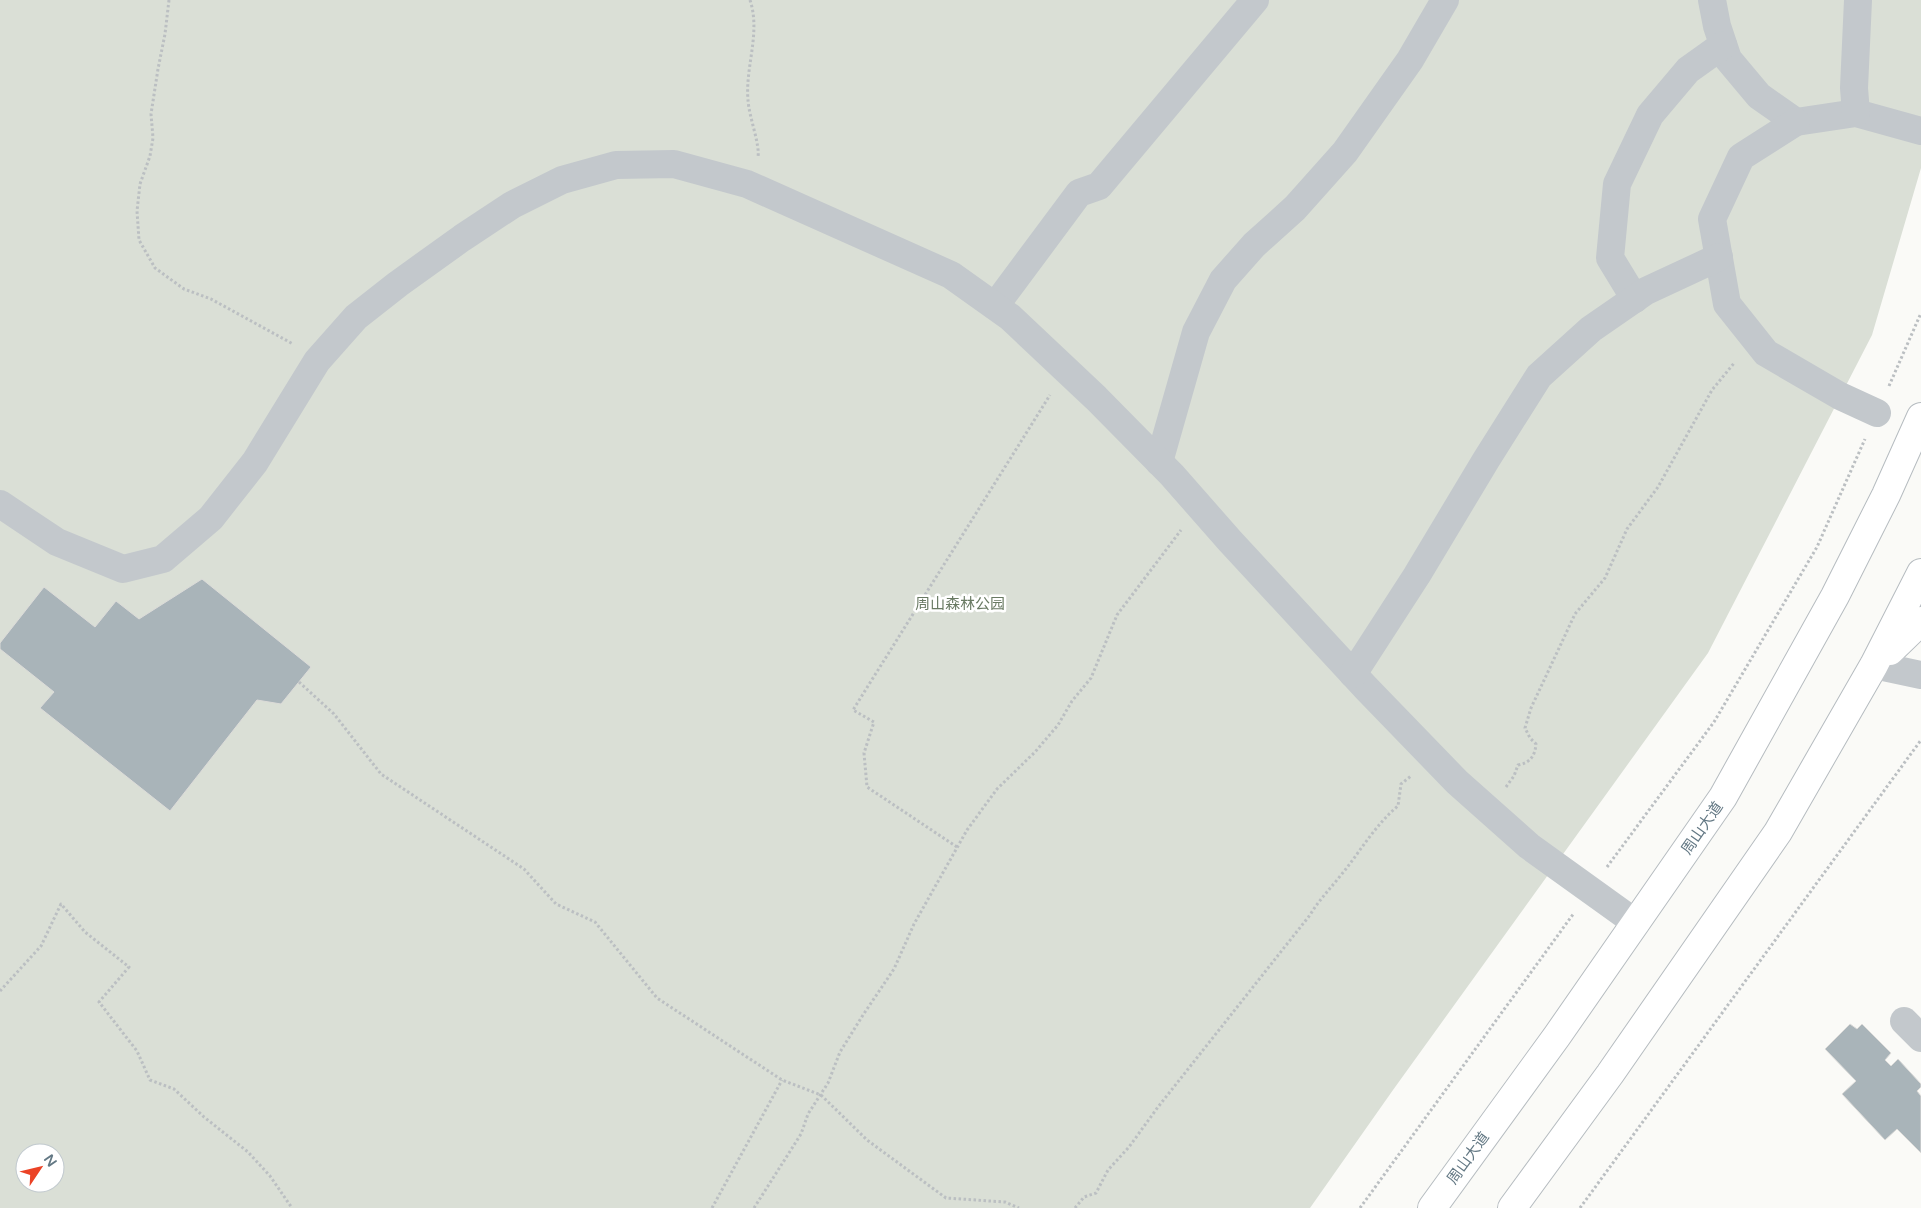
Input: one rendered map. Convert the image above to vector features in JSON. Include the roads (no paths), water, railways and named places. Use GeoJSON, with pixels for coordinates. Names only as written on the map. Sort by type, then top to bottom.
{"type":"FeatureCollection","features":[{"type":"Feature","properties":{"kind":"main road","name":"周山大道"},"geometry":{"type":"LineString","coordinates":[[1432,1208],[1557,1036],[1728,789],[1835,596],[1886,495],[1921,416]]}},
{"type":"Feature","properties":{"kind":"main road"},"geometry":{"type":"LineString","coordinates":[[1512,1208],[1610,1074],[1778,832],[1874,665],[1921,573]]}},
{"type":"Feature","properties":{"kind":"main road"},"geometry":{"type":"LineString","coordinates":[[1874,665],[1921,621]]}},
{"type":"Feature","properties":{"kind":"lane"},"geometry":{"type":"LineString","coordinates":[[995,306],[1079,193],[1099,186],[1255,0]]}},
{"type":"Feature","properties":{"kind":"lane"},"geometry":{"type":"LineString","coordinates":[[1159,462],[1196,332],[1223,280],[1254,245],[1295,208],[1344,152],[1410,60],[1445,0]]}},
{"type":"Feature","properties":{"kind":"lane"},"geometry":{"type":"LineString","coordinates":[[1712,0],[1717,26],[1728,59],[1759,96],[1796,122]]}},
{"type":"Feature","properties":{"kind":"lane"},"geometry":{"type":"LineString","coordinates":[[1856,113],[1854,88],[1858,0]]}},
{"type":"Feature","properties":{"kind":"lane"},"geometry":{"type":"LineString","coordinates":[[1635,298],[1610,258],[1616,184],[1650,115],[1688,70],[1723,44]]}},
{"type":"Feature","properties":{"kind":"lane"},"geometry":{"type":"LineString","coordinates":[[1877,413],[1840,396],[1766,353],[1727,304],[1712,219],[1741,157],[1796,122],[1856,113],[1921,131]]}},
{"type":"Feature","properties":{"kind":"lane"},"geometry":{"type":"LineString","coordinates":[[0,504],[57,542],[123,569],[163,559],[211,518],[256,462],[316,363],[356,317],[398,284],[512,205],[562,180],[616,165],[674,164],[750,185],[951,275],[1010,316],[1159,462],[1354,674],[1457,782],[1529,846],[1636,922]]}},
{"type":"Feature","properties":{"kind":"lane"},"geometry":{"type":"LineString","coordinates":[[1354,674],[1539,376],[1591,329],[1635,298],[1719,257]]}},
{"type":"Feature","properties":{"kind":"lane"},"geometry":{"type":"LineString","coordinates":[[1874,665],[1921,675]]}},
{"type":"Feature","properties":{"kind":"park label","name":"周山森林公园"},"geometry":{"type":"Point","coordinates":[960,604]}}]}
